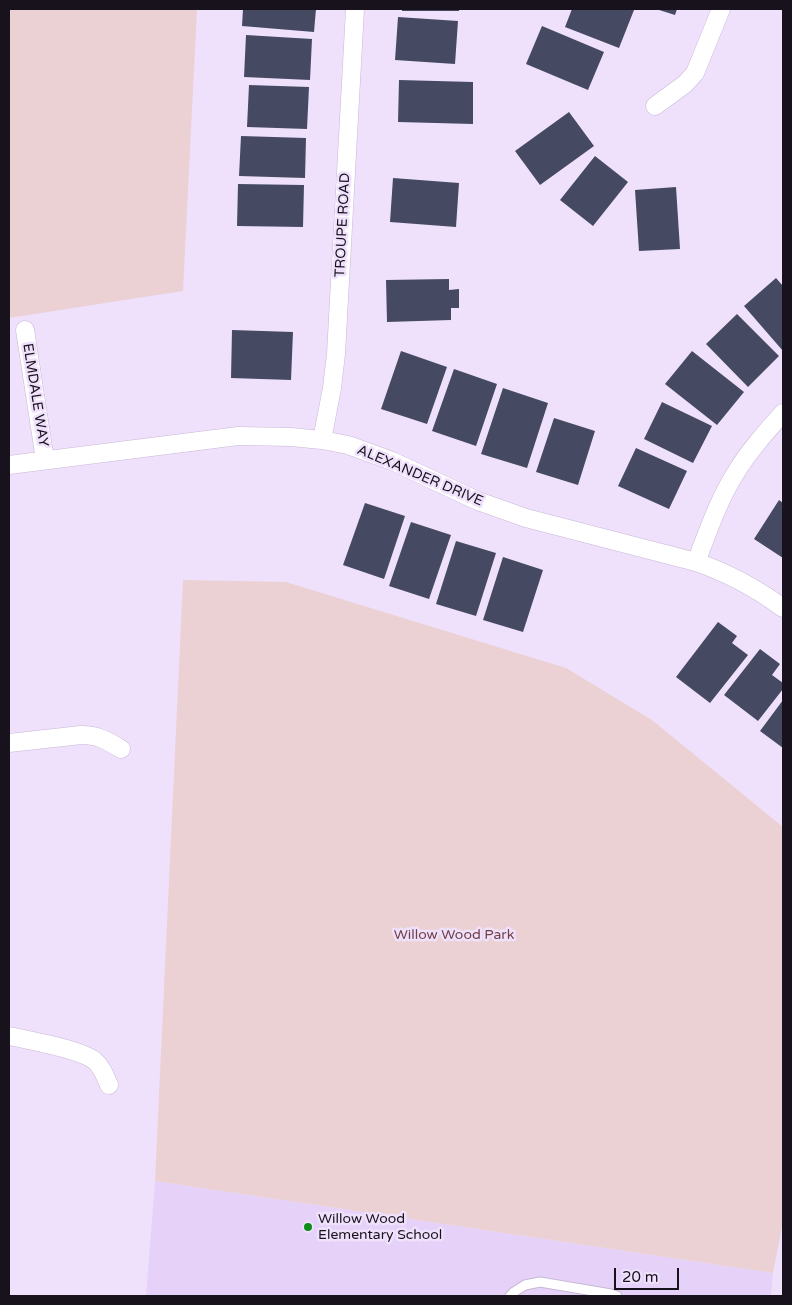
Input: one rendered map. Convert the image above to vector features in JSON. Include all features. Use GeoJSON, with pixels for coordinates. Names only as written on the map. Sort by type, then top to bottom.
{"type":"FeatureCollection","features":[{"type":"Feature","properties":{"kind":"street","name":"TROUPE ROAD"},"geometry":{"type":"LineString","coordinates":[[322,440],[332,388],[336,354],[355,9]]}},
{"type":"Feature","properties":{"kind":"street"},"geometry":{"type":"LineString","coordinates":[[655,106],[685,84],[694,73],[721,9]]}},
{"type":"Feature","properties":{"kind":"street","name":"ELMDALE WAY"},"geometry":{"type":"LineString","coordinates":[[25,330],[45,460]]}},
{"type":"Feature","properties":{"kind":"street"},"geometry":{"type":"LineString","coordinates":[[696,562],[711,522],[735,474],[764,434],[783,413]]}},
{"type":"Feature","properties":{"kind":"street","name":"ALEXANDER DRIVE"},"geometry":{"type":"LineString","coordinates":[[9,464],[238,436],[291,437],[322,440],[348,445],[392,461],[478,501],[526,518],[696,562],[731,576],[768,597],[783,608]]}},
{"type":"Feature","properties":{"kind":"street"},"geometry":{"type":"LineString","coordinates":[[9,743],[91,735],[101,737],[121,749]]}},
{"type":"Feature","properties":{"kind":"street"},"geometry":{"type":"LineString","coordinates":[[9,1036],[84,1054],[95,1061],[109,1084]]}},
{"type":"Feature","properties":{"kind":"lane"},"geometry":{"type":"LineString","coordinates":[[510,1296],[525,1285],[540,1282],[617,1296]]}},
{"type":"Feature","properties":{"kind":"shaded area","name":"Willow Wood Elementary School"},"geometry":{"type":"Polygon","coordinates":[[[155,1181],[773,1273],[771,1296],[146,1296],[155,1181]]]}},
{"type":"Feature","properties":{"kind":"green space"},"geometry":{"type":"Polygon","coordinates":[[[9,9],[197,9],[183,291],[9,318],[9,9]]]}},
{"type":"Feature","properties":{"kind":"green space","name":"Willow Wood Park"},"geometry":{"type":"Polygon","coordinates":[[[183,580],[286,582],[566,668],[652,720],[783,827],[783,1222],[773,1273],[155,1181],[183,580]]]}},
{"type":"Feature","properties":{"kind":"building"},"geometry":{"type":"Polygon","coordinates":[[[243,9],[316,9],[314,32],[242,26],[243,9]]]}},
{"type":"Feature","properties":{"kind":"building"},"geometry":{"type":"Polygon","coordinates":[[[402,9],[459,9],[459,11],[402,11],[402,9]]]}},
{"type":"Feature","properties":{"kind":"building"},"geometry":{"type":"Polygon","coordinates":[[[572,9],[634,10],[619,48],[565,27],[572,9]]]}},
{"type":"Feature","properties":{"kind":"building"},"geometry":{"type":"Polygon","coordinates":[[[656,9],[677,9],[675,15],[656,9]]]}},
{"type":"Feature","properties":{"kind":"building"},"geometry":{"type":"Polygon","coordinates":[[[398,17],[458,21],[455,64],[395,60],[398,17]]]}},
{"type":"Feature","properties":{"kind":"building"},"geometry":{"type":"Polygon","coordinates":[[[542,26],[604,52],[588,90],[526,64],[542,26]]]}},
{"type":"Feature","properties":{"kind":"building"},"geometry":{"type":"Polygon","coordinates":[[[246,35],[312,39],[310,80],[244,77],[246,35]]]}},
{"type":"Feature","properties":{"kind":"building"},"geometry":{"type":"Polygon","coordinates":[[[399,80],[473,82],[473,124],[398,122],[399,80]]]}},
{"type":"Feature","properties":{"kind":"building"},"geometry":{"type":"Polygon","coordinates":[[[249,85],[309,87],[307,129],[247,127],[249,85]]]}},
{"type":"Feature","properties":{"kind":"building"},"geometry":{"type":"Polygon","coordinates":[[[569,112],[594,146],[540,185],[515,151],[569,112]]]}},
{"type":"Feature","properties":{"kind":"building"},"geometry":{"type":"Polygon","coordinates":[[[241,136],[306,138],[305,178],[239,176],[241,136]]]}},
{"type":"Feature","properties":{"kind":"building"},"geometry":{"type":"Polygon","coordinates":[[[595,156],[628,182],[593,226],[560,200],[595,156]]]}},
{"type":"Feature","properties":{"kind":"building"},"geometry":{"type":"Polygon","coordinates":[[[393,178],[459,183],[456,227],[390,222],[393,178]]]}},
{"type":"Feature","properties":{"kind":"building"},"geometry":{"type":"Polygon","coordinates":[[[238,184],[304,185],[303,227],[237,226],[238,184]]]}},
{"type":"Feature","properties":{"kind":"building"},"geometry":{"type":"Polygon","coordinates":[[[676,187],[680,249],[639,251],[635,190],[676,187]]]}},
{"type":"Feature","properties":{"kind":"building"},"geometry":{"type":"Polygon","coordinates":[[[776,278],[783,286],[783,351],[744,306],[776,278]]]}},
{"type":"Feature","properties":{"kind":"building"},"geometry":{"type":"Polygon","coordinates":[[[449,279],[449,290],[459,289],[459,308],[451,308],[451,320],[387,322],[386,280],[449,279]]]}},
{"type":"Feature","properties":{"kind":"building"},"geometry":{"type":"Polygon","coordinates":[[[737,314],[779,356],[748,387],[706,344],[737,314]]]}},
{"type":"Feature","properties":{"kind":"building"},"geometry":{"type":"Polygon","coordinates":[[[232,330],[293,332],[291,380],[231,378],[232,330]]]}},
{"type":"Feature","properties":{"kind":"building"},"geometry":{"type":"Polygon","coordinates":[[[401,351],[447,367],[427,424],[381,409],[401,351]]]}},
{"type":"Feature","properties":{"kind":"building"},"geometry":{"type":"Polygon","coordinates":[[[692,351],[744,392],[717,425],[665,384],[692,351]]]}},
{"type":"Feature","properties":{"kind":"building"},"geometry":{"type":"Polygon","coordinates":[[[454,369],[497,384],[476,446],[432,431],[454,369]]]}},
{"type":"Feature","properties":{"kind":"building"},"geometry":{"type":"Polygon","coordinates":[[[503,388],[548,403],[527,468],[481,454],[503,388]]]}},
{"type":"Feature","properties":{"kind":"building"},"geometry":{"type":"Polygon","coordinates":[[[662,402],[712,426],[693,463],[644,439],[662,402]]]}},
{"type":"Feature","properties":{"kind":"building"},"geometry":{"type":"Polygon","coordinates":[[[554,418],[595,431],[578,485],[536,472],[554,418]]]}},
{"type":"Feature","properties":{"kind":"building"},"geometry":{"type":"Polygon","coordinates":[[[636,448],[687,471],[669,509],[618,486],[636,448]]]}},
{"type":"Feature","properties":{"kind":"building"},"geometry":{"type":"Polygon","coordinates":[[[779,500],[783,503],[783,558],[754,539],[779,500]]]}},
{"type":"Feature","properties":{"kind":"building"},"geometry":{"type":"Polygon","coordinates":[[[365,503],[405,516],[384,579],[343,565],[365,503]]]}},
{"type":"Feature","properties":{"kind":"building"},"geometry":{"type":"Polygon","coordinates":[[[411,522],[451,535],[429,599],[389,586],[411,522]]]}},
{"type":"Feature","properties":{"kind":"building"},"geometry":{"type":"Polygon","coordinates":[[[456,541],[496,553],[476,616],[436,604],[456,541]]]}},
{"type":"Feature","properties":{"kind":"building"},"geometry":{"type":"Polygon","coordinates":[[[503,557],[543,570],[523,632],[483,620],[503,557]]]}},
{"type":"Feature","properties":{"kind":"building"},"geometry":{"type":"Polygon","coordinates":[[[718,622],[737,636],[732,643],[748,655],[710,703],[676,677],[718,622]]]}},
{"type":"Feature","properties":{"kind":"building"},"geometry":{"type":"Polygon","coordinates":[[[760,649],[780,664],[772,675],[783,683],[783,689],[758,721],[724,695],[760,649]]]}},
{"type":"Feature","properties":{"kind":"building"},"geometry":{"type":"Polygon","coordinates":[[[783,700],[783,748],[760,731],[783,700]]]}},
{"type":"Feature","properties":{"kind":"place","name":"Willow Wood Elementary School"},"geometry":{"type":"Point","coordinates":[308,1227]}}]}
